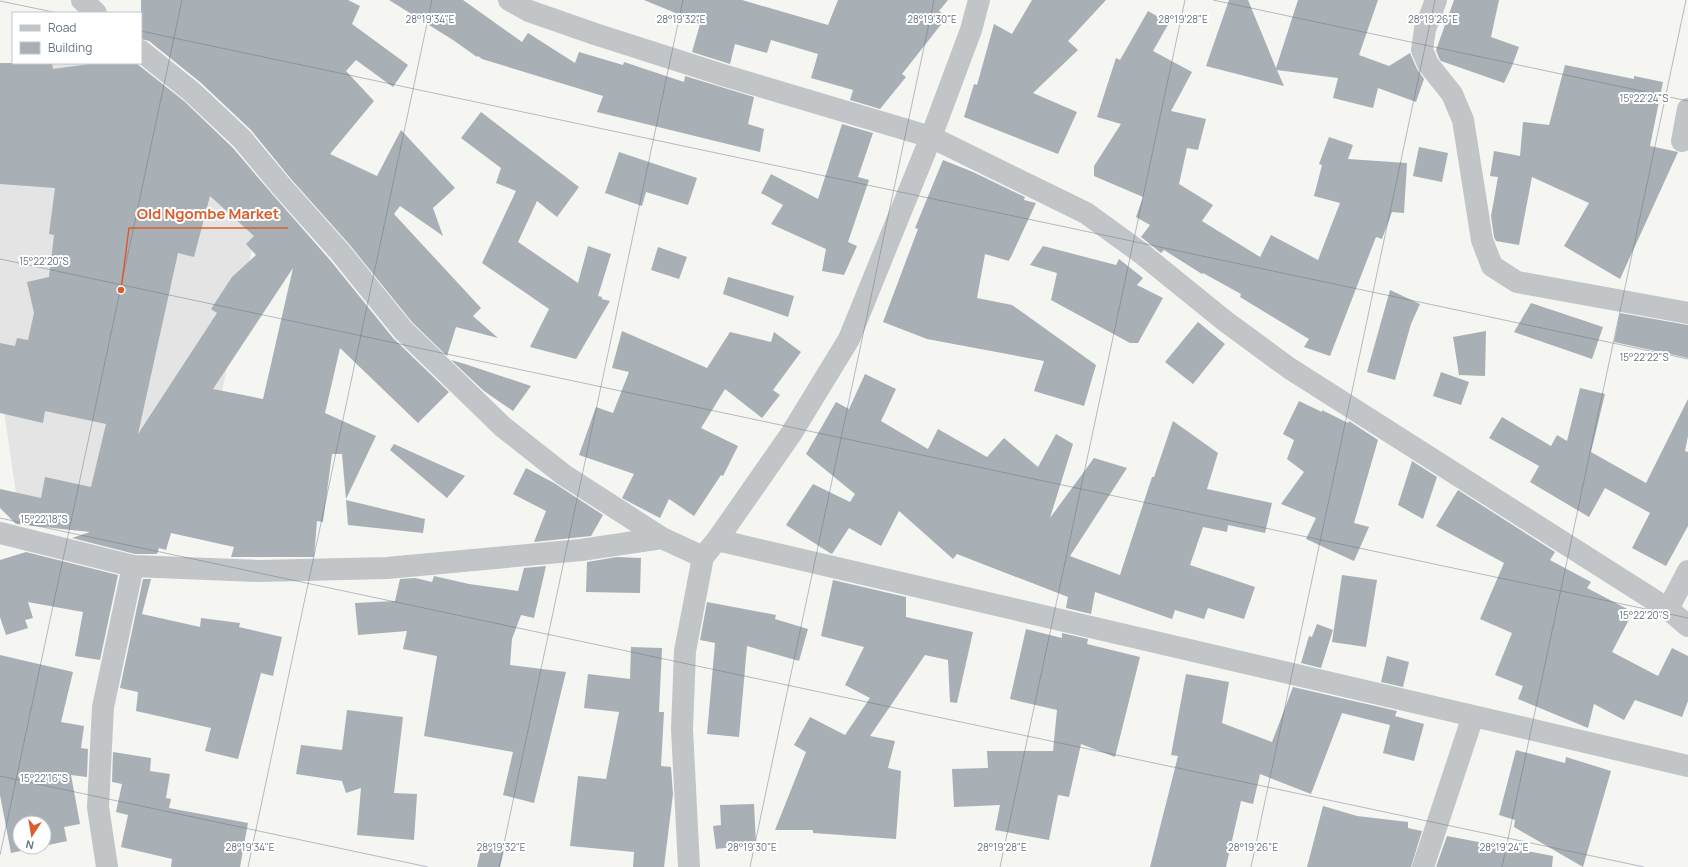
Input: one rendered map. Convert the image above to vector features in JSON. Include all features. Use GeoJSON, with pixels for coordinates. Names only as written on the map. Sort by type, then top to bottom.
{"type":"FeatureCollection","features":[{"type":"Feature","properties":{"kind":"street"},"geometry":{"type":"LineString","coordinates":[[82,0],[95,12]]}},
{"type":"Feature","properties":{"kind":"street"},"geometry":{"type":"LineString","coordinates":[[508,0],[529,11],[610,39],[726,76],[931,136],[1086,213],[1141,253],[1288,368],[1668,609],[1688,626]]}},
{"type":"Feature","properties":{"kind":"street"},"geometry":{"type":"LineString","coordinates":[[689,867],[682,729],[685,651],[703,558],[791,434],[849,339],[931,136],[971,30],[979,0]]}},
{"type":"Feature","properties":{"kind":"street"},"geometry":{"type":"LineString","coordinates":[[1436,0],[1425,29],[1422,50],[1428,64],[1452,94],[1463,120],[1482,240],[1492,266],[1517,282],[1688,313]]}},
{"type":"Feature","properties":{"kind":"street"},"geometry":{"type":"LineString","coordinates":[[142,52],[192,92],[242,139],[282,187],[340,252],[403,330],[503,427],[564,475],[662,538],[703,558]]}},
{"type":"Feature","properties":{"kind":"street"},"geometry":{"type":"LineString","coordinates":[[1682,141],[1688,109]]}},
{"type":"Feature","properties":{"kind":"street"},"geometry":{"type":"LineString","coordinates":[[0,532],[133,566],[259,571],[387,568],[580,550],[662,538]]}},
{"type":"Feature","properties":{"kind":"street"},"geometry":{"type":"LineString","coordinates":[[717,540],[1688,766]]}},
{"type":"Feature","properties":{"kind":"street"},"geometry":{"type":"LineString","coordinates":[[107,867],[98,807],[103,707],[133,566]]}},
{"type":"Feature","properties":{"kind":"street"},"geometry":{"type":"LineString","coordinates":[[1668,609],[1688,571]]}},
{"type":"Feature","properties":{"kind":"street"},"geometry":{"type":"LineString","coordinates":[[1423,867],[1473,716]]}},
{"type":"Feature","properties":{"kind":"shaded area"},"geometry":{"type":"Polygon","coordinates":[[[18,64],[121,64],[263,196],[194,525],[187,533],[16,493],[0,384],[0,96],[18,64]]]}},
{"type":"Feature","properties":{"kind":"building"},"geometry":{"type":"Polygon","coordinates":[[[141,0],[348,0],[360,6],[352,24],[408,65],[393,87],[356,60],[346,71],[374,101],[330,154],[377,176],[401,130],[455,188],[433,208],[443,236],[400,206],[394,214],[481,308],[473,316],[498,338],[456,327],[447,356],[412,322],[349,244],[291,179],[251,130],[200,82],[149,41],[142,39],[141,0]]]}},
{"type":"Feature","properties":{"kind":"building"},"geometry":{"type":"Polygon","coordinates":[[[389,0],[463,0],[522,42],[528,33],[575,63],[579,52],[623,65],[624,62],[684,82],[685,76],[754,97],[748,124],[764,129],[760,152],[597,112],[603,96],[482,59],[478,56],[477,57],[453,40],[389,0]]]}},
{"type":"Feature","properties":{"kind":"building"},"geometry":{"type":"Polygon","coordinates":[[[644,0],[742,0],[828,25],[838,0],[948,0],[939,11],[947,17],[902,74],[906,77],[880,109],[850,100],[853,90],[811,78],[818,54],[771,40],[767,53],[735,44],[730,64],[692,52],[700,24],[689,21],[690,19],[644,0]]]}},
{"type":"Feature","properties":{"kind":"building"},"geometry":{"type":"Polygon","coordinates":[[[1032,0],[1106,0],[1068,41],[1078,50],[1033,93],[1077,112],[1058,154],[964,117],[974,84],[977,85],[994,24],[1012,34],[1032,0]]]}},
{"type":"Feature","properties":{"kind":"building"},"geometry":{"type":"Polygon","coordinates":[[[1229,0],[1248,0],[1276,68],[1298,0],[1378,0],[1359,55],[1389,66],[1410,53],[1417,69],[1424,79],[1416,102],[1378,88],[1373,108],[1333,98],[1338,78],[1277,70],[1284,86],[1206,66],[1229,0]]]}},
{"type":"Feature","properties":{"kind":"building"},"geometry":{"type":"Polygon","coordinates":[[[1454,0],[1499,0],[1491,37],[1519,47],[1504,83],[1441,61],[1439,58],[1436,50],[1454,0]]]}},
{"type":"Feature","properties":{"kind":"building"},"geometry":{"type":"Polygon","coordinates":[[[1148,11],[1169,23],[1153,51],[1192,72],[1171,111],[1206,119],[1198,150],[1187,148],[1179,184],[1213,205],[1202,221],[1260,257],[1271,235],[1318,260],[1340,203],[1314,196],[1322,165],[1319,164],[1329,137],[1353,145],[1348,159],[1407,163],[1404,213],[1392,212],[1382,239],[1376,237],[1330,356],[1304,347],[1309,339],[1240,297],[1241,294],[1203,273],[1202,274],[1164,250],[1161,253],[1141,237],[1150,225],[1136,217],[1143,197],[1094,176],[1094,166],[1121,124],[1097,117],[1116,58],[1120,60],[1148,11]]]}},
{"type":"Feature","properties":{"kind":"building"},"geometry":{"type":"Polygon","coordinates":[[[0,63],[52,64],[53,69],[90,64],[137,64],[184,101],[233,148],[330,260],[393,338],[449,392],[418,423],[340,348],[325,413],[376,436],[346,499],[342,454],[332,454],[323,522],[317,521],[314,557],[231,557],[234,547],[171,533],[166,550],[159,548],[157,554],[135,554],[72,538],[90,532],[16,524],[0,508],[0,489],[41,498],[45,477],[91,487],[106,424],[45,411],[43,423],[0,413],[0,343],[15,346],[17,338],[28,340],[34,313],[27,282],[49,277],[54,235],[49,234],[55,188],[0,184],[0,63]],[[210,196],[194,257],[178,253],[138,434],[217,313],[211,309],[232,277],[256,255],[246,244],[254,236],[210,196]],[[293,268],[213,389],[263,399],[293,268]]]}},
{"type":"Feature","properties":{"kind":"building"},"geometry":{"type":"Polygon","coordinates":[[[1565,65],[1634,79],[1634,76],[1663,82],[1650,146],[1678,152],[1620,279],[1564,246],[1589,203],[1532,177],[1519,245],[1496,241],[1494,237],[1491,216],[1498,177],[1490,176],[1494,151],[1520,156],[1523,122],[1549,125],[1565,65]]]}},
{"type":"Feature","properties":{"kind":"building"},"geometry":{"type":"Polygon","coordinates":[[[481,112],[579,187],[557,217],[537,201],[518,242],[578,283],[588,246],[611,254],[598,296],[602,297],[602,299],[610,301],[576,359],[530,347],[549,309],[482,263],[516,191],[496,183],[501,168],[461,138],[481,112]]]}},
{"type":"Feature","properties":{"kind":"building"},"geometry":{"type":"Polygon","coordinates":[[[842,124],[873,133],[858,177],[869,180],[848,242],[857,246],[844,275],[822,271],[826,249],[771,224],[783,205],[761,193],[771,174],[818,199],[842,124]]]}},
{"type":"Feature","properties":{"kind":"building"},"geometry":{"type":"Polygon","coordinates":[[[1419,147],[1448,153],[1442,182],[1413,176],[1419,147]]]}},
{"type":"Feature","properties":{"kind":"building"},"geometry":{"type":"Polygon","coordinates":[[[619,152],[697,178],[688,205],[646,192],[642,206],[605,193],[619,152]]]}},
{"type":"Feature","properties":{"kind":"building"},"geometry":{"type":"Polygon","coordinates":[[[943,160],[973,172],[1025,197],[1024,200],[1036,203],[1009,261],[985,254],[977,298],[1012,305],[1096,365],[1084,406],[1034,391],[1044,361],[927,339],[883,322],[918,229],[915,228],[943,160]]]}},
{"type":"Feature","properties":{"kind":"building"},"geometry":{"type":"Polygon","coordinates":[[[1043,246],[1116,265],[1119,259],[1143,278],[1137,285],[1163,298],[1138,343],[1130,343],[1051,300],[1057,273],[1030,265],[1043,246]]]}},
{"type":"Feature","properties":{"kind":"building"},"geometry":{"type":"Polygon","coordinates":[[[658,247],[687,257],[679,279],[651,270],[658,247]]]}},
{"type":"Feature","properties":{"kind":"building"},"geometry":{"type":"Polygon","coordinates":[[[728,277],[794,296],[788,317],[723,294],[728,277]]]}},
{"type":"Feature","properties":{"kind":"building"},"geometry":{"type":"Polygon","coordinates":[[[1390,290],[1420,304],[1411,324],[1395,380],[1367,372],[1390,290]]]}},
{"type":"Feature","properties":{"kind":"building"},"geometry":{"type":"Polygon","coordinates":[[[1531,303],[1603,327],[1592,359],[1514,332],[1531,303]]]}},
{"type":"Feature","properties":{"kind":"building"},"geometry":{"type":"Polygon","coordinates":[[[1620,313],[1688,325],[1688,358],[1614,342],[1620,313]]]}},
{"type":"Feature","properties":{"kind":"building"},"geometry":{"type":"Polygon","coordinates":[[[1198,322],[1225,344],[1193,384],[1165,362],[1198,322]]]}},
{"type":"Feature","properties":{"kind":"building"},"geometry":{"type":"Polygon","coordinates":[[[622,331],[707,368],[730,332],[771,342],[774,332],[801,352],[773,390],[780,395],[762,418],[725,389],[701,428],[738,446],[723,476],[721,475],[694,516],[669,499],[660,518],[635,505],[622,498],[634,474],[579,455],[596,407],[613,413],[629,372],[612,368],[622,331]]]}},
{"type":"Feature","properties":{"kind":"building"},"geometry":{"type":"Polygon","coordinates":[[[1486,331],[1485,376],[1459,375],[1453,337],[1486,331]]]}},
{"type":"Feature","properties":{"kind":"building"},"geometry":{"type":"Polygon","coordinates":[[[451,360],[531,386],[513,411],[484,391],[451,360]]]}},
{"type":"Feature","properties":{"kind":"building"},"geometry":{"type":"Polygon","coordinates":[[[1441,372],[1469,382],[1461,405],[1433,396],[1441,372]]]}},
{"type":"Feature","properties":{"kind":"building"},"geometry":{"type":"Polygon","coordinates":[[[865,374],[896,389],[881,421],[928,449],[938,429],[987,457],[1004,438],[1038,467],[1056,434],[1073,444],[1050,518],[1094,458],[1127,468],[1070,556],[1120,575],[1152,477],[1154,477],[1173,421],[1218,453],[1207,489],[1272,503],[1265,533],[1228,525],[1227,532],[1203,527],[1190,565],[1255,587],[1244,619],[1208,608],[1204,619],[1175,610],[1172,619],[1095,592],[1091,614],[1066,608],[1068,597],[957,554],[953,559],[899,511],[881,546],[849,528],[832,554],[786,525],[813,484],[850,502],[855,494],[806,454],[836,402],[849,409],[865,374]]]}},
{"type":"Feature","properties":{"kind":"building"},"geometry":{"type":"Polygon","coordinates":[[[1580,388],[1605,394],[1591,452],[1646,483],[1688,399],[1688,436],[1685,451],[1688,452],[1688,526],[1666,566],[1632,548],[1650,513],[1605,488],[1589,517],[1530,482],[1539,466],[1489,438],[1502,417],[1551,446],[1557,435],[1567,441],[1580,388]]]}},
{"type":"Feature","properties":{"kind":"building"},"geometry":{"type":"Polygon","coordinates":[[[1299,401],[1322,412],[1322,410],[1348,423],[1349,421],[1378,440],[1354,523],[1369,527],[1354,561],[1306,539],[1316,518],[1281,504],[1304,472],[1287,459],[1294,440],[1283,434],[1299,401]]]}},
{"type":"Feature","properties":{"kind":"building"},"geometry":{"type":"Polygon","coordinates":[[[394,444],[465,476],[447,498],[390,450],[394,444]]]}},
{"type":"Feature","properties":{"kind":"building"},"geometry":{"type":"Polygon","coordinates":[[[1412,461],[1437,477],[1423,519],[1398,505],[1412,461]]]}},
{"type":"Feature","properties":{"kind":"building"},"geometry":{"type":"Polygon","coordinates":[[[526,468],[554,483],[603,515],[591,536],[534,542],[546,511],[513,494],[526,468]]]}},
{"type":"Feature","properties":{"kind":"building"},"geometry":{"type":"Polygon","coordinates":[[[1458,490],[1555,552],[1550,560],[1591,582],[1587,588],[1633,612],[1612,652],[1658,676],[1672,648],[1688,656],[1688,701],[1682,717],[1635,700],[1624,720],[1594,704],[1588,728],[1518,699],[1523,686],[1495,675],[1512,633],[1480,619],[1504,563],[1436,526],[1458,490]]]}},
{"type":"Feature","properties":{"kind":"building"},"geometry":{"type":"Polygon","coordinates":[[[346,500],[425,519],[423,533],[348,525],[346,500]]]}},
{"type":"Feature","properties":{"kind":"building"},"geometry":{"type":"Polygon","coordinates":[[[26,552],[118,575],[100,660],[75,656],[83,612],[28,602],[33,618],[25,620],[28,628],[6,635],[0,617],[0,560],[26,552]]]}},
{"type":"Feature","properties":{"kind":"building"},"geometry":{"type":"Polygon","coordinates":[[[617,557],[641,558],[640,593],[586,592],[587,562],[617,557]]]}},
{"type":"Feature","properties":{"kind":"building"},"geometry":{"type":"Polygon","coordinates":[[[546,566],[534,618],[521,615],[512,639],[510,665],[566,672],[534,803],[503,795],[513,752],[424,736],[437,656],[403,649],[407,631],[358,635],[355,603],[395,601],[400,579],[415,578],[432,582],[434,576],[469,584],[518,591],[524,568],[546,566]]]}},
{"type":"Feature","properties":{"kind":"building"},"geometry":{"type":"Polygon","coordinates":[[[1342,575],[1377,580],[1366,647],[1332,642],[1342,575]]]}},
{"type":"Feature","properties":{"kind":"building"},"geometry":{"type":"Polygon","coordinates":[[[143,579],[151,579],[142,614],[200,627],[201,618],[240,623],[239,627],[282,637],[273,676],[261,673],[238,759],[205,751],[211,728],[136,711],[138,692],[120,688],[143,579]]]}},
{"type":"Feature","properties":{"kind":"building"},"geometry":{"type":"Polygon","coordinates":[[[833,580],[906,597],[906,617],[973,632],[957,703],[950,702],[948,660],[925,655],[870,736],[895,741],[888,768],[901,771],[896,839],[813,833],[813,830],[775,830],[806,752],[794,745],[810,717],[845,735],[870,698],[845,685],[864,647],[821,636],[833,580]]]}},
{"type":"Feature","properties":{"kind":"building"},"geometry":{"type":"Polygon","coordinates":[[[707,602],[776,615],[775,619],[808,629],[799,661],[747,646],[739,737],[707,734],[715,643],[700,640],[707,602]]]}},
{"type":"Feature","properties":{"kind":"building"},"geometry":{"type":"Polygon","coordinates":[[[1317,624],[1333,630],[1321,668],[1301,663],[1309,636],[1312,637],[1317,624]]]}},
{"type":"Feature","properties":{"kind":"building"},"geometry":{"type":"Polygon","coordinates":[[[1026,629],[1062,638],[1062,633],[1088,639],[1087,644],[1140,657],[1115,757],[1081,744],[1069,797],[1058,795],[1049,840],[995,830],[1000,805],[954,807],[952,769],[988,768],[987,751],[1053,751],[1057,710],[1010,699],[1026,629]]]}},
{"type":"Feature","properties":{"kind":"building"},"geometry":{"type":"Polygon","coordinates":[[[631,647],[662,648],[659,712],[664,712],[661,766],[671,767],[673,794],[664,867],[633,867],[634,852],[570,846],[578,776],[606,779],[619,712],[584,708],[588,674],[630,679],[631,647]]]}},
{"type":"Feature","properties":{"kind":"building"},"geometry":{"type":"Polygon","coordinates":[[[0,655],[73,672],[61,722],[84,726],[81,748],[88,749],[87,777],[71,775],[80,824],[64,827],[67,841],[52,844],[52,815],[12,815],[11,853],[0,795],[0,655]]]}},
{"type":"Feature","properties":{"kind":"building"},"geometry":{"type":"Polygon","coordinates":[[[1387,656],[1409,662],[1403,687],[1381,682],[1387,656]]]}},
{"type":"Feature","properties":{"kind":"building"},"geometry":{"type":"Polygon","coordinates":[[[1186,674],[1229,682],[1222,723],[1272,742],[1293,687],[1397,711],[1395,716],[1424,724],[1414,761],[1383,753],[1390,725],[1342,713],[1311,794],[1260,774],[1253,804],[1241,801],[1226,867],[1150,867],[1178,756],[1171,755],[1186,674]]]}},
{"type":"Feature","properties":{"kind":"building"},"geometry":{"type":"Polygon","coordinates":[[[347,710],[403,717],[394,793],[417,794],[414,840],[357,835],[361,788],[346,793],[342,781],[296,774],[301,745],[342,750],[347,710]]]}},
{"type":"Feature","properties":{"kind":"building"},"geometry":{"type":"Polygon","coordinates":[[[1516,750],[1565,763],[1566,757],[1611,771],[1583,867],[1514,827],[1515,820],[1499,815],[1516,750]]]}},
{"type":"Feature","properties":{"kind":"building"},"geometry":{"type":"Polygon","coordinates":[[[113,752],[151,758],[150,771],[170,774],[166,798],[171,799],[169,808],[248,823],[240,867],[171,867],[172,859],[121,847],[128,815],[116,812],[122,784],[112,782],[113,752]]]}},
{"type":"Feature","properties":{"kind":"building"},"geometry":{"type":"Polygon","coordinates":[[[754,804],[756,844],[716,849],[713,826],[721,825],[720,805],[754,804]]]}},
{"type":"Feature","properties":{"kind":"building"},"geometry":{"type":"Polygon","coordinates":[[[1323,806],[1357,816],[1408,822],[1408,828],[1422,831],[1411,867],[1307,867],[1323,806]]]}},
{"type":"Feature","properties":{"kind":"building"},"geometry":{"type":"Polygon","coordinates":[[[1447,836],[1553,856],[1552,867],[1436,867],[1447,836]]]}},
{"type":"Feature","properties":{"kind":"building"},"geometry":{"type":"Polygon","coordinates":[[[483,841],[505,846],[500,867],[477,867],[483,841]]]}},
{"type":"Feature","properties":{"kind":"place","name":"Old Ngombe Market"},"geometry":{"type":"Point","coordinates":[121,290]}}]}
